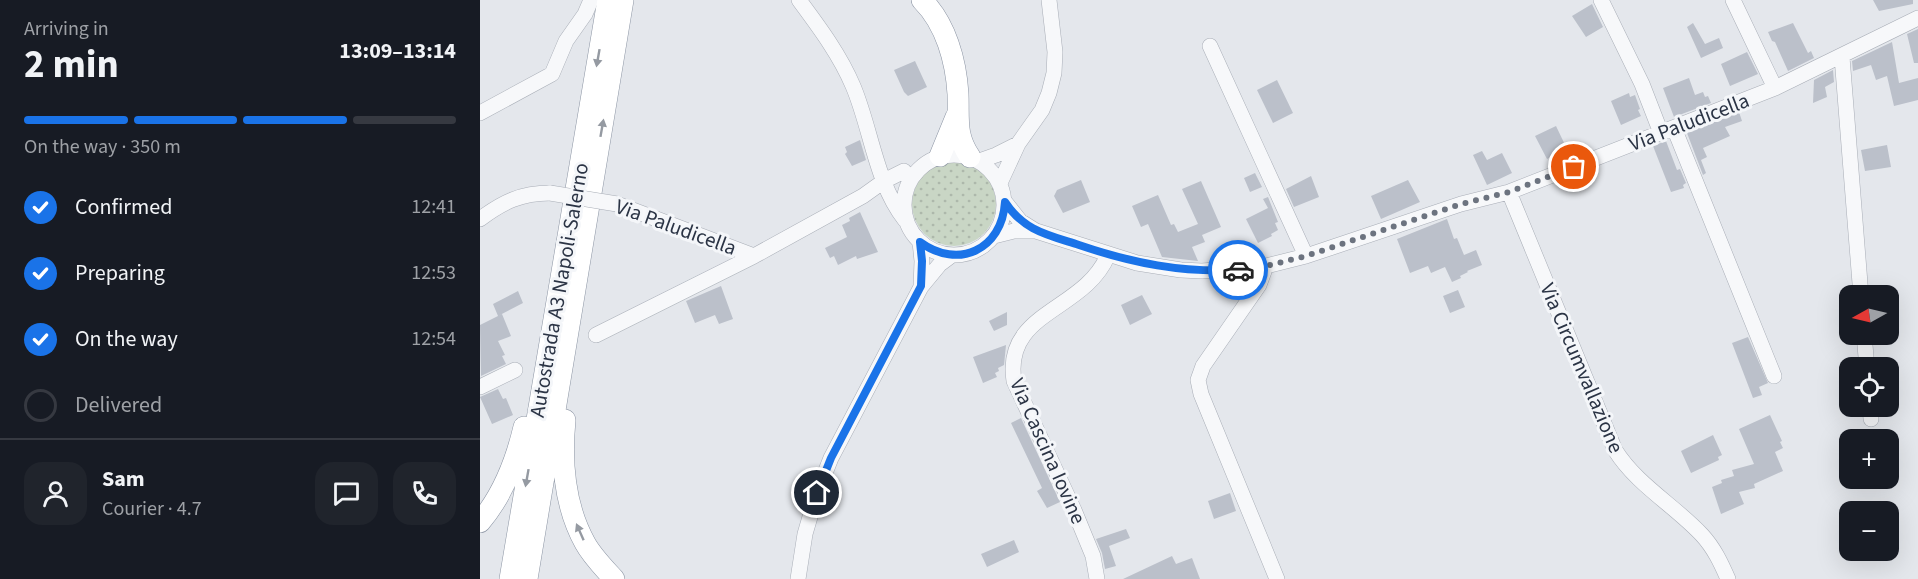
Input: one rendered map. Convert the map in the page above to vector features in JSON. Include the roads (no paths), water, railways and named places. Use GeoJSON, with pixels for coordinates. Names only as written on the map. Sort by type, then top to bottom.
{"type":"FeatureCollection","features":[{"type":"Feature","properties":{"kind":"highway","name":"Autostrada A3 Napoli-Salerno"},"geometry":{"type":"LineString","coordinates":[[527,579],[608,0]]}},
{"type":"Feature","properties":{"kind":"highway","name":"Autostrada A3 Napoli-Salerno"},"geometry":{"type":"LineString","coordinates":[[510,579],[623,0]]}},
{"type":"Feature","properties":{"kind":"highway"},"geometry":{"type":"LineString","coordinates":[[922,0],[938,23],[953,58],[957,80],[959,134],[962,145],[975,159]]}},
{"type":"Feature","properties":{"kind":"highway"},"geometry":{"type":"LineString","coordinates":[[940,156],[958,114]]}},
{"type":"Feature","properties":{"kind":"highway"},"geometry":{"type":"LineString","coordinates":[[480,522],[489,512],[512,467],[521,438],[552,283],[577,230]]}},
{"type":"Feature","properties":{"kind":"highway"},"geometry":{"type":"LineString","coordinates":[[577,230],[577,345],[563,440],[565,483],[573,515],[585,544],[614,579]]}},
{"type":"Feature","properties":{"kind":"street"},"geometry":{"type":"LineString","coordinates":[[480,113],[552,74],[566,41],[585,14],[591,0]]}},
{"type":"Feature","properties":{"kind":"street"},"geometry":{"type":"LineString","coordinates":[[799,0],[821,30],[853,85],[884,181],[896,208],[920,242],[940,254],[952,255],[975,251],[984,246],[994,236],[1002,222],[1005,202],[1000,183],[987,167],[975,159],[960,155],[940,156],[920,168],[907,187],[904,211],[907,222]]}},
{"type":"Feature","properties":{"kind":"street"},"geometry":{"type":"LineString","coordinates":[[1000,183],[1018,144],[1041,110],[1049,93],[1054,73],[1055,52],[1049,0]]}},
{"type":"Feature","properties":{"kind":"street"},"geometry":{"type":"LineString","coordinates":[[1601,0],[1667,131],[1774,376]]}},
{"type":"Feature","properties":{"kind":"street"},"geometry":{"type":"LineString","coordinates":[[1733,0],[1775,88]]}},
{"type":"Feature","properties":{"kind":"street","name":"Via Paludicella"},"geometry":{"type":"LineString","coordinates":[[1005,202],[1020,221],[1036,231],[1137,263],[1181,270],[1222,271],[1266,266],[1306,256],[1461,204],[1509,192],[1775,88],[1918,18]]}},
{"type":"Feature","properties":{"kind":"street"},"geometry":{"type":"LineString","coordinates":[[1210,46],[1306,256]]}},
{"type":"Feature","properties":{"kind":"street"},"geometry":{"type":"LineString","coordinates":[[1842,57],[1860,285]]}},
{"type":"Feature","properties":{"kind":"street"},"geometry":{"type":"LineString","coordinates":[[872,142],[889,165],[904,171]]}},
{"type":"Feature","properties":{"kind":"street"},"geometry":{"type":"LineString","coordinates":[[975,159],[996,155],[1018,144]]}},
{"type":"Feature","properties":{"kind":"street","name":"Via Paludicella"},"geometry":{"type":"LineString","coordinates":[[480,219],[511,199],[524,195],[550,193],[617,204],[754,256],[863,196],[884,181],[904,171],[920,168]]}},
{"type":"Feature","properties":{"kind":"street","name":"Via Circumvallazione"},"geometry":{"type":"LineString","coordinates":[[1509,192],[1615,450],[1633,474],[1703,536],[1713,548],[1728,579]]}},
{"type":"Feature","properties":{"kind":"street"},"geometry":{"type":"LineString","coordinates":[[863,196],[878,195],[896,208]]}},
{"type":"Feature","properties":{"kind":"street","name":"Via Paludicella"},"geometry":{"type":"LineString","coordinates":[[994,236],[1014,231],[1036,231]]}},
{"type":"Feature","properties":{"kind":"street"},"geometry":{"type":"LineString","coordinates":[[920,242],[921,286]]}},
{"type":"Feature","properties":{"kind":"street"},"geometry":{"type":"LineString","coordinates":[[798,579],[805,534],[827,467],[921,286],[940,264],[952,255]]}},
{"type":"Feature","properties":{"kind":"street","name":"Via Cascina Iovine"},"geometry":{"type":"LineString","coordinates":[[1097,579],[1093,556],[1014,381],[1011,365],[1013,354],[1024,332],[1077,295],[1095,279],[1108,255]]}},
{"type":"Feature","properties":{"kind":"street"},"geometry":{"type":"LineString","coordinates":[[596,335],[754,256]]}},
{"type":"Feature","properties":{"kind":"street"},"geometry":{"type":"LineString","coordinates":[[1266,266],[1260,285],[1208,358],[1197,380],[1277,579]]}},
{"type":"Feature","properties":{"kind":"street"},"geometry":{"type":"LineString","coordinates":[[480,387],[515,370]]}}]}
